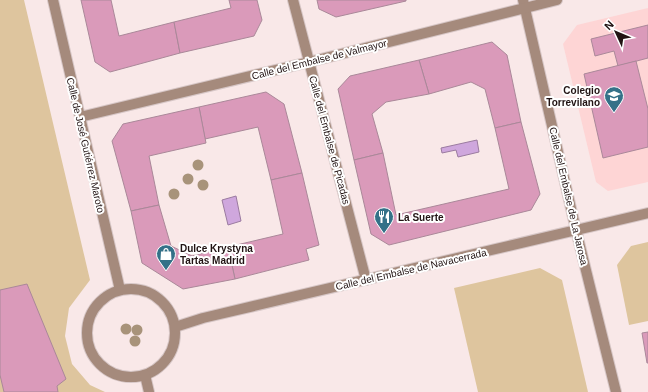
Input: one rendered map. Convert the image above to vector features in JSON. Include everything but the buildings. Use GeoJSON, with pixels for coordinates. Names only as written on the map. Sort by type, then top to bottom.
{"type":"FeatureCollection","features":[{"type":"Feature","properties":{"kind":"street","name":"Calle de José Gutiérrez Maroto"},"geometry":{"type":"LineString","coordinates":[[53,0],[120,290]]}},
{"type":"Feature","properties":{"kind":"street","name":"Calle del Embalse de Picadas"},"geometry":{"type":"LineString","coordinates":[[293,0],[366,280]]}},
{"type":"Feature","properties":{"kind":"street","name":"Calle del Embalse de Valmayor"},"geometry":{"type":"LineString","coordinates":[[80,117],[309,62],[524,4],[557,0]]}},
{"type":"Feature","properties":{"kind":"street","name":"Calle del Embalse de La Jarosa"},"geometry":{"type":"LineString","coordinates":[[524,4],[576,230],[616,392]]}},
{"type":"Feature","properties":{"kind":"street","name":"Calle del Embalse de Navacerrada"},"geometry":{"type":"LineString","coordinates":[[175,327],[203,318],[648,213]]}},
{"type":"Feature","properties":{"kind":"street"},"geometry":{"type":"LineString","coordinates":[[135,289],[149,292],[162,301],[170,312],[175,327],[174,342],[168,356],[158,367],[145,375],[132,377],[120,376],[108,371],[98,362],[91,352],[87,339],[87,326],[91,314],[98,303],[108,295],[120,290],[135,289]]}},
{"type":"Feature","properties":{"kind":"street"},"geometry":{"type":"LineString","coordinates":[[145,375],[149,392]]}},
{"type":"Feature","properties":{"kind":"shaded area"},"geometry":{"type":"Polygon","coordinates":[[[0,0],[24,0],[90,280],[69,308],[65,336],[72,364],[90,385],[105,392],[0,392],[0,0]]]}},
{"type":"Feature","properties":{"kind":"shaded area","name":"Colegio Torrevilano"},"geometry":{"type":"Polygon","coordinates":[[[648,8],[648,182],[608,191],[596,182],[563,44],[577,25],[648,8]]]}},
{"type":"Feature","properties":{"kind":"shaded area"},"geometry":{"type":"Polygon","coordinates":[[[477,140],[479,152],[458,157],[456,150],[442,153],[441,148],[477,140]]]}},
{"type":"Feature","properties":{"kind":"shaded area"},"geometry":{"type":"Polygon","coordinates":[[[236,196],[241,221],[228,225],[222,200],[236,196]]]}},
{"type":"Feature","properties":{"kind":"shaded area"},"geometry":{"type":"Polygon","coordinates":[[[648,242],[648,321],[629,325],[617,265],[631,246],[648,242]]]}},
{"type":"Feature","properties":{"kind":"shaded area"},"geometry":{"type":"Polygon","coordinates":[[[540,268],[562,280],[588,392],[478,392],[454,288],[540,268]]]}},
{"type":"Feature","properties":{"kind":"place","name":"Colegio Torrevilano"},"geometry":{"type":"Point","coordinates":[614,113]}},
{"type":"Feature","properties":{"kind":"place","name":"La Suerte"},"geometry":{"type":"Point","coordinates":[384,234]}},
{"type":"Feature","properties":{"kind":"place","name":"Dulce Krystyna Tartas Madrid"},"geometry":{"type":"Point","coordinates":[166,271]}}]}
